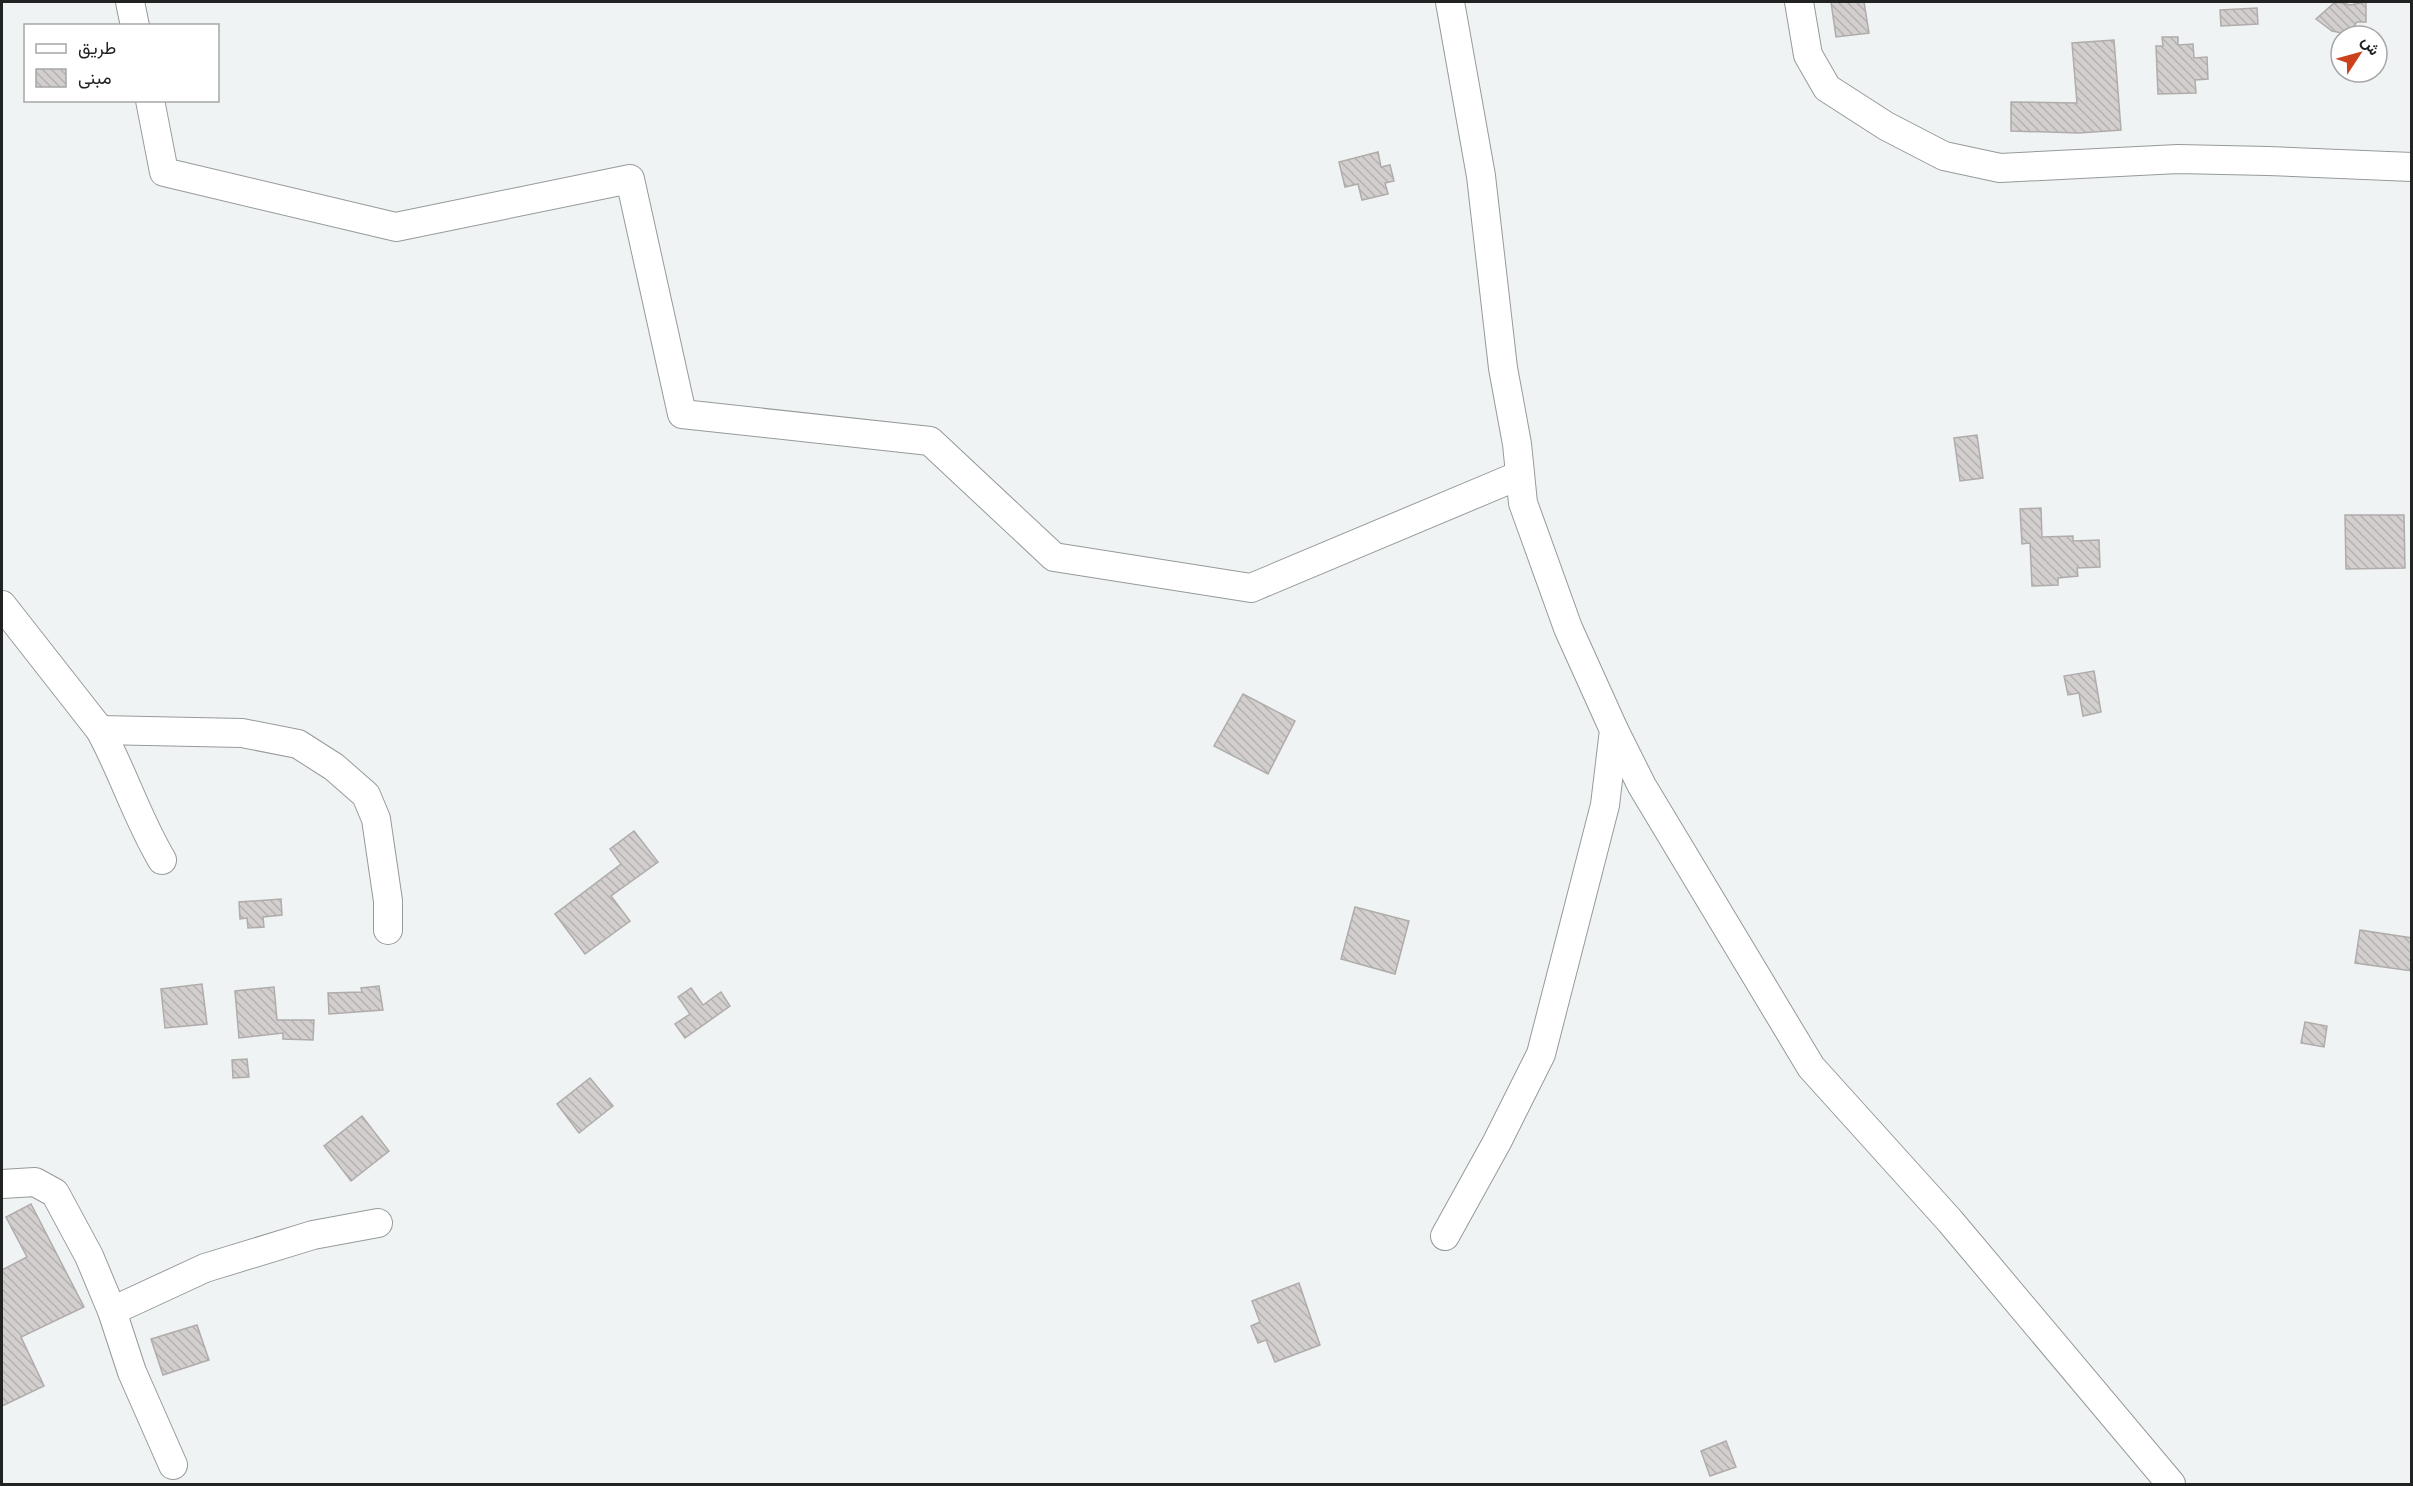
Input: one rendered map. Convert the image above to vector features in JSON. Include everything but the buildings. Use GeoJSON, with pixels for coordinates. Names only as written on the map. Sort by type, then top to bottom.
{"type":"FeatureCollection","features":[{"type":"Feature","properties":{"kind":"street"},"geometry":{"type":"LineString","coordinates":[[130,2],[135,24]]}},
{"type":"Feature","properties":{"kind":"street"},"geometry":{"type":"LineString","coordinates":[[1799,2],[1808,55],[1827,88],[1886,126],[1944,156],[2000,168],[2178,159],[2412,167]]}},
{"type":"Feature","properties":{"kind":"street"},"geometry":{"type":"LineString","coordinates":[[1455,4],[1481,176],[1503,368],[1517,444],[1523,503],[1568,628],[1614,730],[1642,786],[1811,1067],[1950,1221],[2171,1485]]}},
{"type":"Feature","properties":{"kind":"street"},"geometry":{"type":"LineString","coordinates":[[150,102],[164,172],[396,227],[630,179],[682,414],[930,441],[1054,557],[1251,588],[1520,475]]}},
{"type":"Feature","properties":{"kind":"street"},"geometry":{"type":"LineString","coordinates":[[2,605],[100,730],[112,752],[148,837],[162,860]]}},
{"type":"Feature","properties":{"kind":"street"},"geometry":{"type":"LineString","coordinates":[[100,730],[242,733],[298,744],[334,767],[366,795],[376,819],[388,901],[388,930]]}},
{"type":"Feature","properties":{"kind":"street"},"geometry":{"type":"LineString","coordinates":[[1445,1236],[1497,1142],[1541,1054],[1605,805],[1614,730]]}},
{"type":"Feature","properties":{"kind":"street"},"geometry":{"type":"LineString","coordinates":[[2,1184],[35,1182],[55,1192],[89,1257],[112,1311],[132,1372],[173,1465]]}},
{"type":"Feature","properties":{"kind":"street"},"geometry":{"type":"LineString","coordinates":[[112,1311],[205,1268],[313,1235],[378,1223]]}}]}
